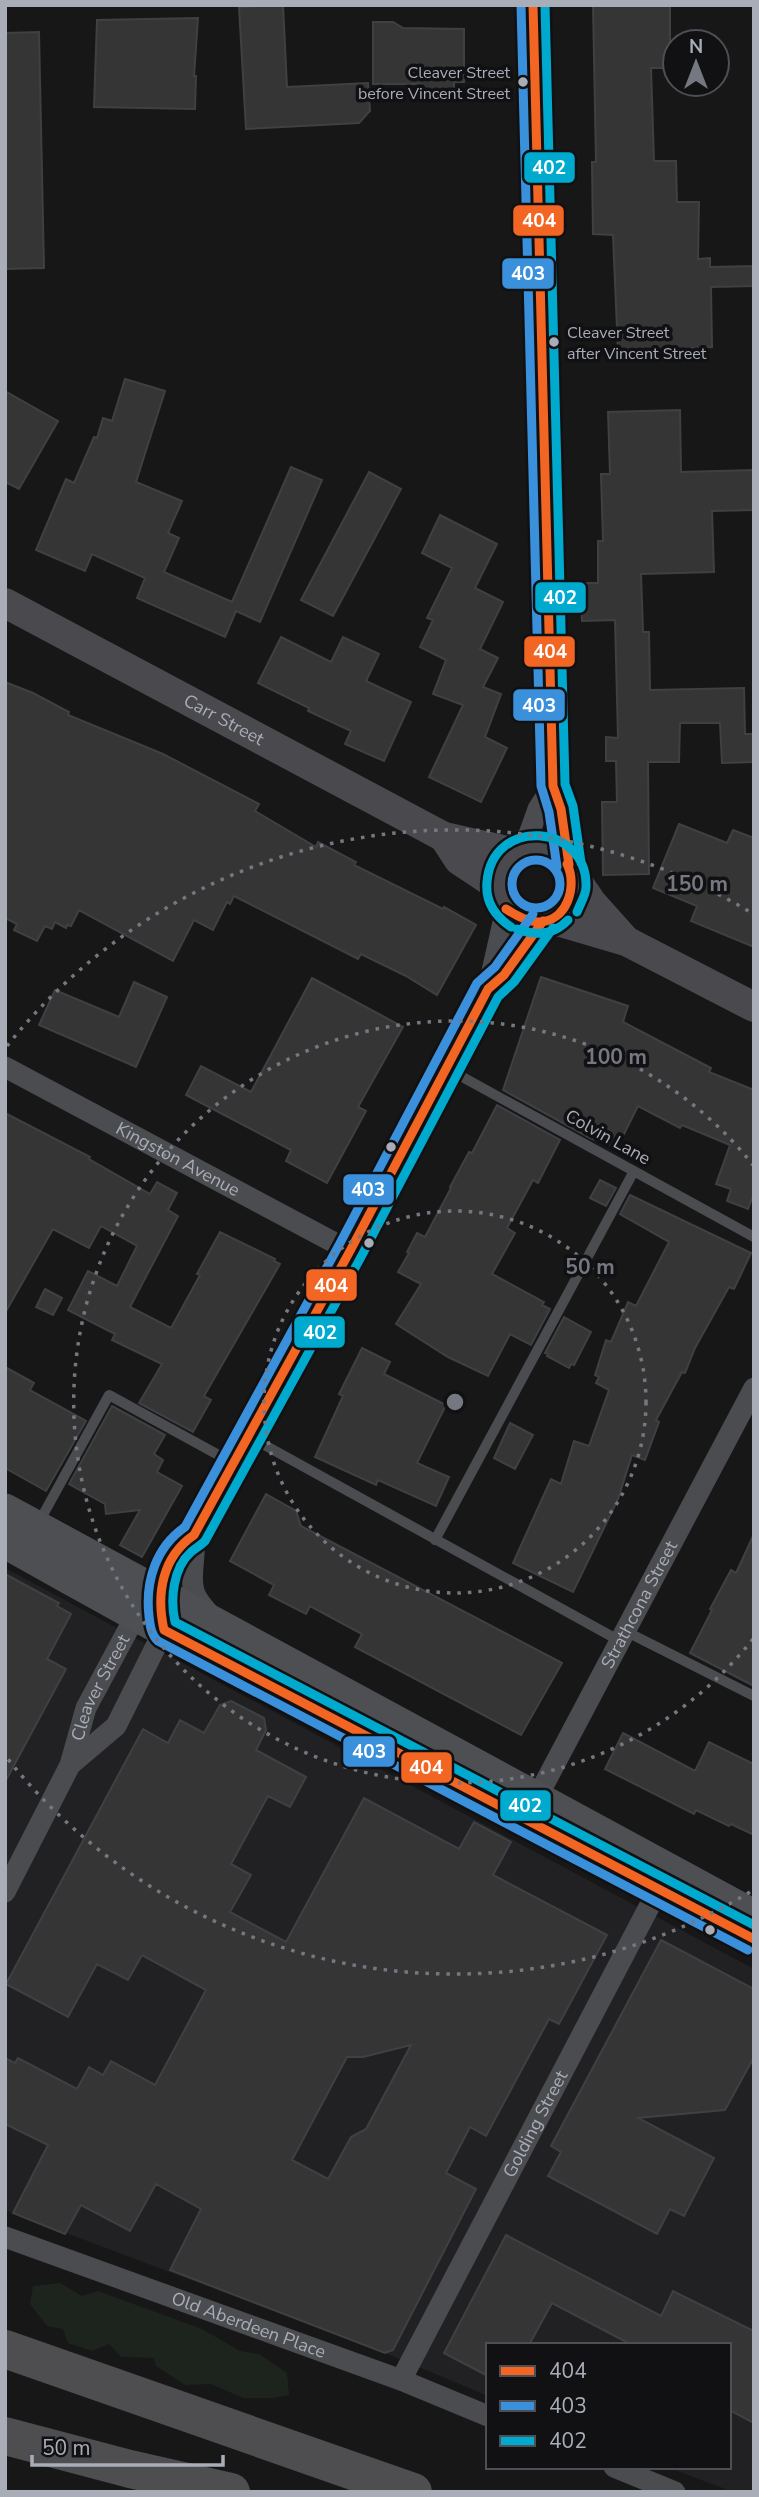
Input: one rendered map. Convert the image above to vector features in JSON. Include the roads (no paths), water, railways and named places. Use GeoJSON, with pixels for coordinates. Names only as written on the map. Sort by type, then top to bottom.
{"type":"FeatureCollection","features":[{"type":"Feature","properties":{"kind":"highway"},"geometry":{"type":"LineString","coordinates":[[5,2349],[413,2492]]}},
{"type":"Feature","properties":{"kind":"highway"},"geometry":{"type":"LineString","coordinates":[[5,2436],[231,2492]]}},
{"type":"Feature","properties":{"kind":"main road"},"geometry":{"type":"LineString","coordinates":[[5,1510],[36,1527],[154,1604],[531,1810],[665,1880],[754,1916]]}},
{"type":"Feature","properties":{"kind":"main road"},"geometry":{"type":"LineString","coordinates":[[5,1542],[154,1604],[217,1624],[531,1810]]}},
{"type":"Feature","properties":{"kind":"main road"},"geometry":{"type":"LineString","coordinates":[[665,1880],[754,1939]]}},
{"type":"Feature","properties":{"kind":"street"},"geometry":{"type":"LineString","coordinates":[[488,989],[505,975],[547,920],[566,908],[572,898],[571,871],[561,809],[553,786],[533,6]]}},
{"type":"Feature","properties":{"kind":"street","name":"Carr Street"},"geometry":{"type":"LineString","coordinates":[[5,603],[443,837],[520,850]]}},
{"type":"Feature","properties":{"kind":"street"},"geometry":{"type":"LineString","coordinates":[[520,850],[538,809],[553,786]]}},
{"type":"Feature","properties":{"kind":"street","name":"Carr Street"},"geometry":{"type":"LineString","coordinates":[[443,837],[459,860],[502,898]]}},
{"type":"Feature","properties":{"kind":"street"},"geometry":{"type":"LineString","coordinates":[[488,989],[502,898],[500,871],[508,858],[520,850],[537,846],[561,855],[592,903],[626,941]]}},
{"type":"Feature","properties":{"kind":"street"},"geometry":{"type":"LineString","coordinates":[[502,898],[530,921],[547,920],[626,941],[754,1007]]}},
{"type":"Feature","properties":{"kind":"street","name":"Cleaver Street"},"geometry":{"type":"LineString","coordinates":[[70,1765],[116,1726],[172,1556],[181,1542],[194,1535],[350,1251],[488,989]]}},
{"type":"Feature","properties":{"kind":"street","name":"Kingston Avenue"},"geometry":{"type":"LineString","coordinates":[[5,1067],[350,1251]]}},
{"type":"Feature","properties":{"kind":"street","name":"Strathcona Street"},"geometry":{"type":"LineString","coordinates":[[531,1810],[754,1388]]}},
{"type":"Feature","properties":{"kind":"street","name":"Cleaver Street"},"geometry":{"type":"LineString","coordinates":[[194,1535],[195,1596],[217,1624]]}},
{"type":"Feature","properties":{"kind":"street","name":"Cleaver Street"},"geometry":{"type":"LineString","coordinates":[[5,1892],[70,1765],[86,1708],[154,1604],[146,1573],[172,1556]]}},
{"type":"Feature","properties":{"kind":"street","name":"Golding Street"},"geometry":{"type":"LineString","coordinates":[[401,2380],[665,1880]]}},
{"type":"Feature","properties":{"kind":"street","name":"Old Aberdeen Place"},"geometry":{"type":"LineString","coordinates":[[6,2237],[401,2380],[486,2415]]}},
{"type":"Feature","properties":{"kind":"street"},"geometry":{"type":"LineString","coordinates":[[619,2469],[674,2492]]}},
{"type":"Feature","properties":{"kind":"lane","name":"Colvin Lane"},"geometry":{"type":"LineString","coordinates":[[446,1068],[754,1237]]}},
{"type":"Feature","properties":{"kind":"lane"},"geometry":{"type":"LineString","coordinates":[[435,1540],[634,1171]]}},
{"type":"Feature","properties":{"kind":"lane"},"geometry":{"type":"LineString","coordinates":[[36,1527],[109,1395],[233,1463]]}},
{"type":"Feature","properties":{"kind":"lane"},"geometry":{"type":"LineString","coordinates":[[248,1436],[435,1540],[622,1636],[754,1696]]}},
{"type":"Feature","properties":{"kind":"place","name":"Cleaver Street before Vincent Street"},"geometry":{"type":"Point","coordinates":[523,82]}},
{"type":"Feature","properties":{"kind":"place","name":"Cleaver Street after Vincent Street"},"geometry":{"type":"Point","coordinates":[554,342]}}]}
